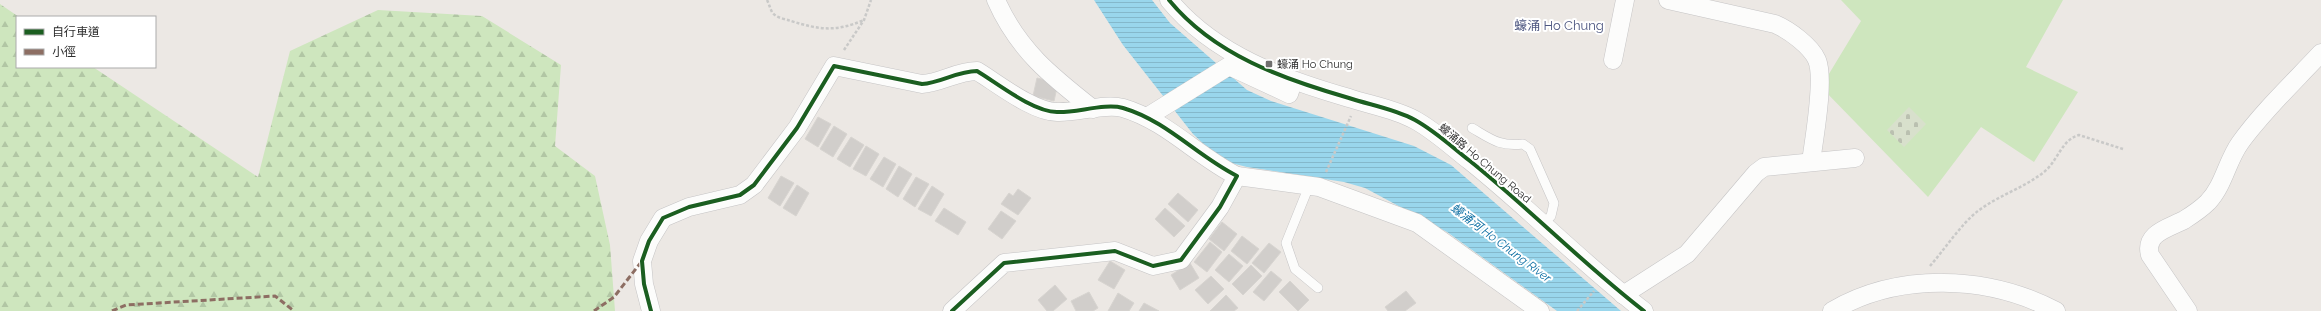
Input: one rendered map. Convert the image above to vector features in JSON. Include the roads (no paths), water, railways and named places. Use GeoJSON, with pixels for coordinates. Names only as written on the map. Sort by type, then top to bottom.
{"type":"FeatureCollection","features":[{"type":"Feature","properties":{"kind":"street"},"geometry":{"type":"LineString","coordinates":[[996,0],[1014,34],[1030,56],[1051,76],[1093,109]]}},
{"type":"Feature","properties":{"kind":"street","name":"蠔涌路 Ho Chung Road"},"geometry":{"type":"LineString","coordinates":[[1169,0],[1188,20],[1237,55],[1293,82],[1407,116],[1432,130],[1494,180],[1623,295],[1644,311]]}},
{"type":"Feature","properties":{"kind":"street"},"geometry":{"type":"LineString","coordinates":[[1613,60],[1625,0]]}},
{"type":"Feature","properties":{"kind":"street"},"geometry":{"type":"LineString","coordinates":[[1668,0],[1776,24],[1782,27],[1812,52],[1820,73],[1811,162]]}},
{"type":"Feature","properties":{"kind":"street"},"geometry":{"type":"LineString","coordinates":[[2188,311],[2150,255],[2149,250],[2151,240],[2160,230],[2187,218],[2208,202],[2219,186],[2240,143],[2321,53]]}},
{"type":"Feature","properties":{"kind":"street"},"geometry":{"type":"LineString","coordinates":[[651,311],[644,284],[642,261],[649,241],[663,218],[689,207],[740,195],[754,185],[797,128],[834,66],[922,84],[930,84],[964,71],[977,70],[1041,110],[1056,112],[1121,107],[1154,113],[1174,133],[1216,165],[1237,176],[1314,187],[1417,223],[1540,311]]}},
{"type":"Feature","properties":{"kind":"street"},"geometry":{"type":"LineString","coordinates":[[1154,113],[1229,66],[1289,94],[1293,82]]}},
{"type":"Feature","properties":{"kind":"street"},"geometry":{"type":"LineString","coordinates":[[1623,295],[1687,254],[1756,173],[1764,167],[1854,158]]}},
{"type":"Feature","properties":{"kind":"street"},"geometry":{"type":"LineString","coordinates":[[952,311],[1004,263],[1115,251],[1153,266],[1181,260],[1220,207],[1229,188],[1237,176]]}},
{"type":"Feature","properties":{"kind":"street"},"geometry":{"type":"LineString","coordinates":[[1832,311],[1850,302],[1886,290],[1939,283],[1972,285],[2002,290],[2032,300],[2056,311]]}},
{"type":"Feature","properties":{"kind":"lane"},"geometry":{"type":"LineString","coordinates":[[1472,128],[1497,143],[1508,146],[1523,144],[1530,149],[1554,203],[1551,216],[1543,224]]}},
{"type":"Feature","properties":{"kind":"lane"},"geometry":{"type":"LineString","coordinates":[[1314,187],[1286,243],[1295,269],[1318,288]]}},
{"type":"Feature","properties":{"kind":"water","name":"蠔涌河 Ho Chung River"},"geometry":{"type":"Polygon","coordinates":[[[1094,0],[1152,0],[1170,23],[1247,90],[1271,101],[1414,146],[1451,165],[1621,311],[1557,311],[1447,232],[1365,188],[1344,182],[1247,167],[1227,162],[1211,151],[1193,134],[1123,45],[1094,0]]]}},
{"type":"Feature","properties":{"kind":"place","name":"蠔涌 Ho Chung"},"geometry":{"type":"Point","coordinates":[1269,64]}},
{"type":"Feature","properties":{"kind":"district","name":"蠔涌 Ho Chung"},"geometry":{"type":"Point","coordinates":[1559,25]}}]}
